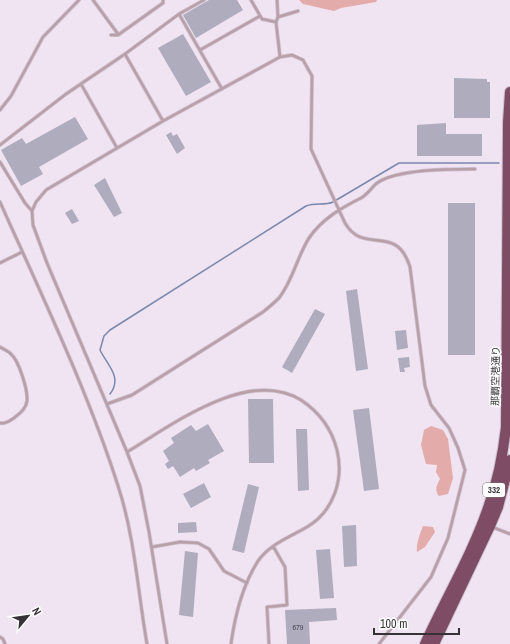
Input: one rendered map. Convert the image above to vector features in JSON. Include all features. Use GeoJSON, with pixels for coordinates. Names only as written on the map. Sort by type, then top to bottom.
{"type":"FeatureCollection","features":[{"type":"Feature","properties":{"kind":"highway","name":"那覇空港通り"},"geometry":{"type":"LineString","coordinates":[[425,644],[490,505],[498,476],[506,427],[509,322],[510,92]]}},
{"type":"Feature","properties":{"kind":"highway","name":"332"},"geometry":{"type":"LineString","coordinates":[[434,644],[498,507],[510,460]]}},
{"type":"Feature","properties":{"kind":"lane"},"geometry":{"type":"LineString","coordinates":[[0,110],[11,96],[43,37],[79,0]]}},
{"type":"Feature","properties":{"kind":"lane"},"geometry":{"type":"LineString","coordinates":[[92,0],[118,35]]}},
{"type":"Feature","properties":{"kind":"lane"},"geometry":{"type":"LineString","coordinates":[[111,35],[118,35],[163,3],[163,0]]}},
{"type":"Feature","properties":{"kind":"lane"},"geometry":{"type":"LineString","coordinates":[[0,145],[80,84],[125,54],[179,14],[204,0]]}},
{"type":"Feature","properties":{"kind":"lane"},"geometry":{"type":"LineString","coordinates":[[251,0],[262,19],[276,22]]}},
{"type":"Feature","properties":{"kind":"lane"},"geometry":{"type":"LineString","coordinates":[[277,0],[278,17],[276,22],[280,57]]}},
{"type":"Feature","properties":{"kind":"lane"},"geometry":{"type":"LineString","coordinates":[[278,17],[298,11]]}},
{"type":"Feature","properties":{"kind":"lane"},"geometry":{"type":"LineString","coordinates":[[179,14],[222,89]]}},
{"type":"Feature","properties":{"kind":"lane"},"geometry":{"type":"LineString","coordinates":[[200,50],[260,16]]}},
{"type":"Feature","properties":{"kind":"lane"},"geometry":{"type":"LineString","coordinates":[[125,54],[163,121]]}},
{"type":"Feature","properties":{"kind":"lane"},"geometry":{"type":"LineString","coordinates":[[32,211],[36,202],[46,190],[163,121],[280,57],[292,55],[303,60],[312,76],[311,149],[338,210],[349,230],[356,235],[397,245],[406,255],[410,267],[425,386],[431,405],[449,428],[458,448],[464,470],[448,538],[432,577],[379,644]]}},
{"type":"Feature","properties":{"kind":"lane"},"geometry":{"type":"LineString","coordinates":[[80,84],[117,148]]}},
{"type":"Feature","properties":{"kind":"lane"},"geometry":{"type":"LineString","coordinates":[[0,162],[32,211],[34,225],[40,244],[140,486],[152,547],[167,644]]}},
{"type":"Feature","properties":{"kind":"lane"},"geometry":{"type":"LineString","coordinates":[[107,404],[132,395],[263,312],[278,298],[287,284],[309,238],[320,224],[338,210],[366,195],[376,184],[390,178],[431,170],[475,169]]}},
{"type":"Feature","properties":{"kind":"lane"},"geometry":{"type":"LineString","coordinates":[[0,202],[94,416],[120,491],[134,556],[147,644]]}},
{"type":"Feature","properties":{"kind":"lane"},"geometry":{"type":"LineString","coordinates":[[0,263],[22,252]]}},
{"type":"Feature","properties":{"kind":"lane"},"geometry":{"type":"LineString","coordinates":[[0,347],[11,354],[17,363],[26,400],[22,412],[9,421],[4,423],[0,422]]}},
{"type":"Feature","properties":{"kind":"lane"},"geometry":{"type":"LineString","coordinates":[[127,452],[202,408],[225,397],[250,391],[274,391],[294,396],[310,406],[330,432],[335,444],[340,470],[334,498],[324,512],[309,526],[274,546],[259,560],[247,583],[234,622],[231,644]]}},
{"type":"Feature","properties":{"kind":"lane"},"geometry":{"type":"LineString","coordinates":[[490,526],[510,534]]}},
{"type":"Feature","properties":{"kind":"lane"},"geometry":{"type":"LineString","coordinates":[[152,547],[180,542],[198,543],[209,549],[224,572],[247,583]]}},
{"type":"Feature","properties":{"kind":"lane"},"geometry":{"type":"LineString","coordinates":[[269,644],[267,607],[287,604],[285,567],[274,546]]}},
{"type":"Feature","properties":{"kind":"lane"},"geometry":{"type":"LineString","coordinates":[[0,637],[3,639],[5,644]]}},
{"type":"Feature","properties":{"kind":"shaded area"},"geometry":{"type":"Polygon","coordinates":[[[299,0],[377,0],[376,2],[341,8],[334,11],[303,4],[299,0]]]}},
{"type":"Feature","properties":{"kind":"shaded area"},"geometry":{"type":"Polygon","coordinates":[[[431,426],[443,430],[448,439],[453,478],[448,494],[439,496],[436,490],[440,479],[436,472],[437,465],[426,464],[421,445],[424,430],[431,426]]]}},
{"type":"Feature","properties":{"kind":"shaded area"},"geometry":{"type":"Polygon","coordinates":[[[423,526],[433,527],[435,532],[425,547],[417,552],[418,542],[423,526]]]}},
{"type":"Feature","properties":{"kind":"building"},"geometry":{"type":"Polygon","coordinates":[[[209,0],[237,0],[243,10],[196,38],[183,15],[209,0]]]}},
{"type":"Feature","properties":{"kind":"building"},"geometry":{"type":"Polygon","coordinates":[[[183,34],[211,82],[186,96],[158,48],[183,34]]]}},
{"type":"Feature","properties":{"kind":"building"},"geometry":{"type":"Polygon","coordinates":[[[454,78],[487,79],[487,82],[490,82],[490,118],[454,118],[454,78]]]}},
{"type":"Feature","properties":{"kind":"building"},"geometry":{"type":"Polygon","coordinates":[[[75,117],[88,139],[39,167],[43,174],[21,186],[1,150],[22,138],[26,144],[75,117]]]}},
{"type":"Feature","properties":{"kind":"building"},"geometry":{"type":"Polygon","coordinates":[[[446,123],[446,134],[482,134],[482,156],[417,156],[417,125],[446,123]]]}},
{"type":"Feature","properties":{"kind":"building"},"geometry":{"type":"Polygon","coordinates":[[[171,132],[173,136],[177,134],[185,148],[177,154],[166,135],[171,132]]]}},
{"type":"Feature","properties":{"kind":"building"},"geometry":{"type":"Polygon","coordinates":[[[105,178],[122,213],[114,217],[94,185],[105,178]]]}},
{"type":"Feature","properties":{"kind":"building"},"geometry":{"type":"Polygon","coordinates":[[[448,203],[475,203],[475,355],[448,355],[448,203]]]}},
{"type":"Feature","properties":{"kind":"building"},"geometry":{"type":"Polygon","coordinates":[[[72,209],[79,221],[72,224],[65,213],[72,209]]]}},
{"type":"Feature","properties":{"kind":"building"},"geometry":{"type":"Polygon","coordinates":[[[357,289],[368,369],[356,371],[346,291],[357,289]]]}},
{"type":"Feature","properties":{"kind":"building"},"geometry":{"type":"Polygon","coordinates":[[[315,309],[325,314],[292,373],[282,367],[315,309]]]}},
{"type":"Feature","properties":{"kind":"building"},"geometry":{"type":"Polygon","coordinates":[[[406,330],[408,348],[397,350],[395,331],[406,330]]]}},
{"type":"Feature","properties":{"kind":"building"},"geometry":{"type":"Polygon","coordinates":[[[409,357],[410,367],[404,368],[405,372],[400,372],[398,358],[409,357]]]}},
{"type":"Feature","properties":{"kind":"building"},"geometry":{"type":"Polygon","coordinates":[[[248,399],[273,399],[274,463],[249,463],[248,399]]]}},
{"type":"Feature","properties":{"kind":"building"},"geometry":{"type":"Polygon","coordinates":[[[369,408],[379,489],[364,491],[353,410],[369,408]]]}},
{"type":"Feature","properties":{"kind":"building"},"geometry":{"type":"Polygon","coordinates":[[[208,424],[224,451],[208,460],[210,463],[196,471],[194,468],[180,477],[173,466],[168,469],[165,464],[169,461],[163,451],[174,443],[171,438],[191,425],[196,431],[208,424]]]}},
{"type":"Feature","properties":{"kind":"building"},"geometry":{"type":"Polygon","coordinates":[[[296,429],[307,429],[309,490],[298,491],[296,429]]]}},
{"type":"Feature","properties":{"kind":"building"},"geometry":{"type":"Polygon","coordinates":[[[204,483],[211,497],[191,508],[183,494],[204,483]]]}},
{"type":"Feature","properties":{"kind":"building"},"geometry":{"type":"Polygon","coordinates":[[[248,484],[259,487],[244,553],[232,550],[248,484]]]}},
{"type":"Feature","properties":{"kind":"building"},"geometry":{"type":"Polygon","coordinates":[[[196,522],[197,532],[178,533],[178,523],[196,522]]]}},
{"type":"Feature","properties":{"kind":"building"},"geometry":{"type":"Polygon","coordinates":[[[356,525],[357,566],[344,567],[342,526],[356,525]]]}},
{"type":"Feature","properties":{"kind":"building"},"geometry":{"type":"Polygon","coordinates":[[[330,549],[334,598],[320,599],[316,550],[330,549]]]}},
{"type":"Feature","properties":{"kind":"building"},"geometry":{"type":"Polygon","coordinates":[[[185,551],[198,553],[193,617],[179,615],[185,551]]]}},
{"type":"Feature","properties":{"kind":"building"},"geometry":{"type":"Polygon","coordinates":[[[336,608],[337,620],[309,622],[310,644],[287,644],[285,610],[336,608]]]}},
{"type":"Feature","properties":{"kind":"waterway"},"geometry":{"type":"LineString","coordinates":[[110,394],[114,388],[114,377],[100,350],[104,336],[110,330],[306,206],[333,202],[399,163],[499,163]]}}]}
